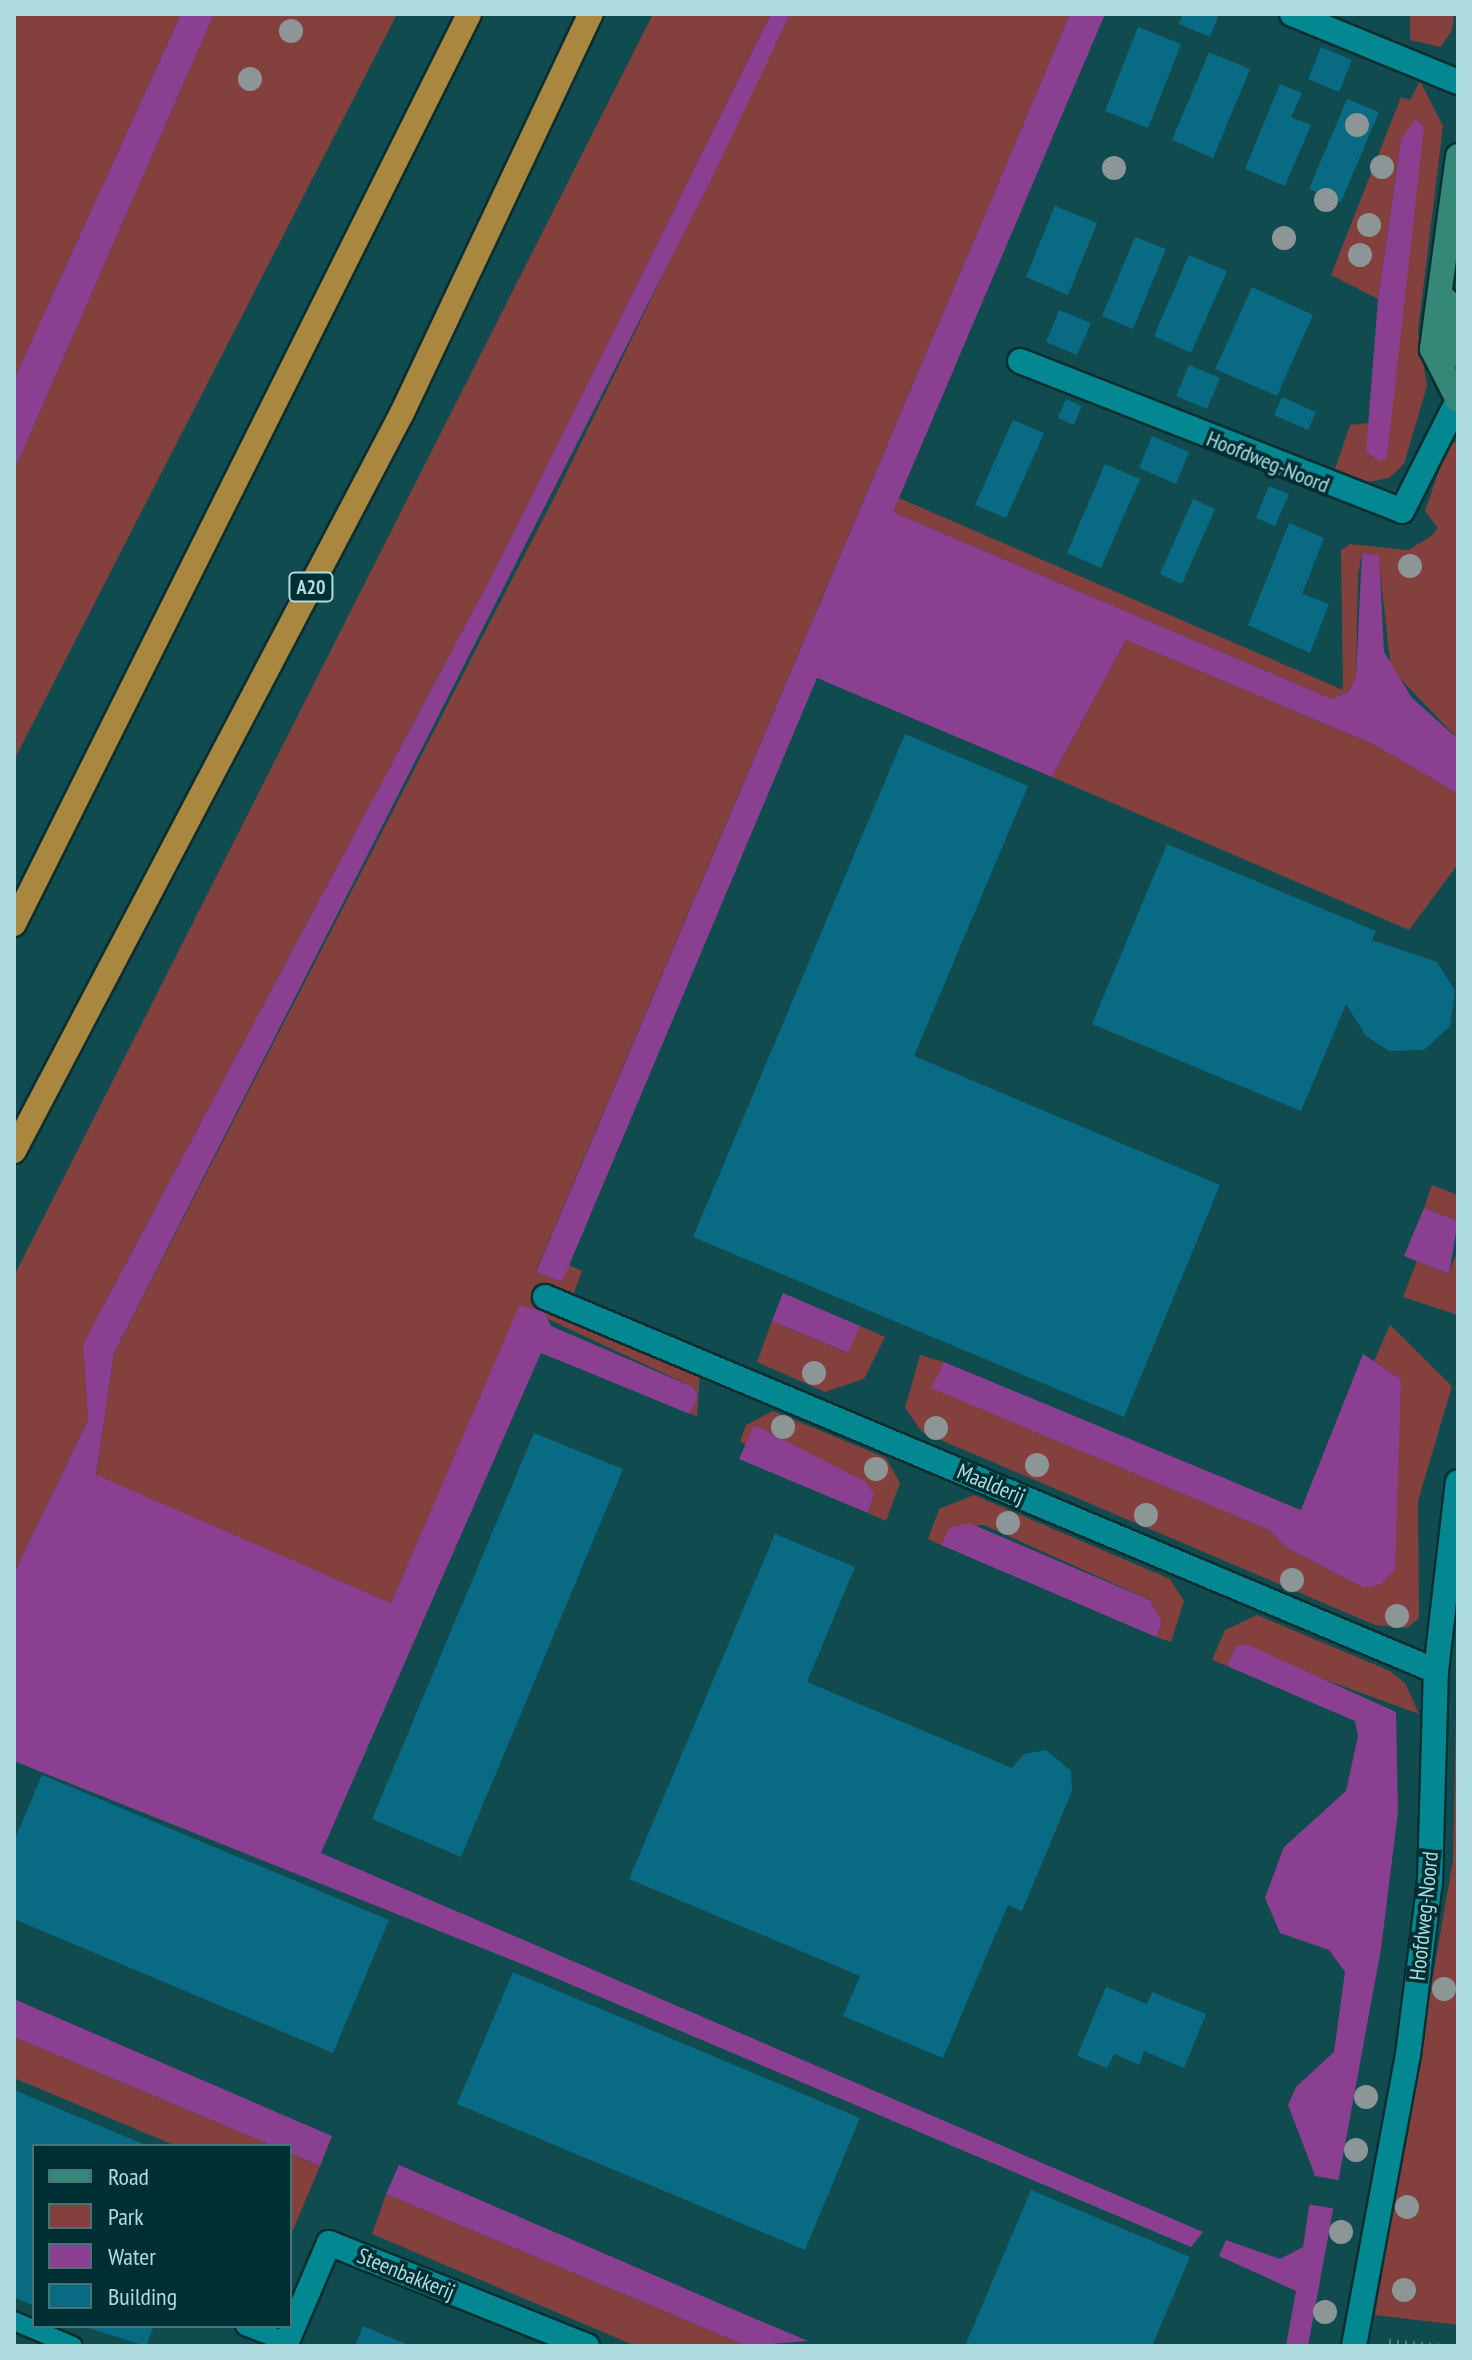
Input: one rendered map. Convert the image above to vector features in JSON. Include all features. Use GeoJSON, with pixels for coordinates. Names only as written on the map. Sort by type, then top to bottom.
{"type":"FeatureCollection","features":[{"type":"Feature","properties":{"kind":"highway"},"geometry":{"type":"LineString","coordinates":[[14,924],[469,14]]}},
{"type":"Feature","properties":{"kind":"highway","name":"A20"},"geometry":{"type":"LineString","coordinates":[[14,1151],[402,413],[591,14]]}},
{"type":"Feature","properties":{"kind":"street"},"geometry":{"type":"LineString","coordinates":[[1292,14],[1458,82]]}},
{"type":"Feature","properties":{"kind":"street","name":"Hoofdweg-Noord"},"geometry":{"type":"LineString","coordinates":[[1020,361],[1402,511],[1458,400],[1432,349],[1458,156]]}},
{"type":"Feature","properties":{"kind":"street","name":"Hoofdweg-Noord"},"geometry":{"type":"LineString","coordinates":[[1445,257],[1446,324],[1458,356]]}},
{"type":"Feature","properties":{"kind":"street","name":"Maalderij"},"geometry":{"type":"LineString","coordinates":[[545,1297],[1436,1671]]}},
{"type":"Feature","properties":{"kind":"street","name":"Hoofdweg-Noord"},"geometry":{"type":"LineString","coordinates":[[1355,2342],[1408,2055],[1430,1882],[1436,1671],[1458,1482]]}},
{"type":"Feature","properties":{"kind":"street","name":"Steenbakkerij"},"geometry":{"type":"LineString","coordinates":[[292,2328],[329,2243],[587,2346]]}},
{"type":"Feature","properties":{"kind":"lane"},"geometry":{"type":"LineString","coordinates":[[14,2321],[73,2346]]}},
{"type":"Feature","properties":{"kind":"lane"},"geometry":{"type":"LineString","coordinates":[[249,2328],[285,2344]]}},
{"type":"Feature","properties":{"kind":"path"},"geometry":{"type":"LineString","coordinates":[[1355,2342],[1444,2346]]}},
{"type":"Feature","properties":{"kind":"green space"},"geometry":{"type":"Polygon","coordinates":[[[14,14],[181,14],[14,379],[14,14]]]}},
{"type":"Feature","properties":{"kind":"green space"},"geometry":{"type":"Polygon","coordinates":[[[214,14],[397,14],[14,760],[14,471],[214,14]]]}},
{"type":"Feature","properties":{"kind":"green space"},"geometry":{"type":"Polygon","coordinates":[[[653,14],[771,14],[500,560],[83,1344],[88,1420],[14,1573],[14,1276],[653,14]]]}},
{"type":"Feature","properties":{"kind":"green space"},"geometry":{"type":"Polygon","coordinates":[[[790,14],[1070,14],[536,1271],[561,1282],[569,1265],[582,1271],[565,1317],[700,1374],[697,1416],[690,1414],[698,1396],[693,1387],[520,1306],[391,1603],[96,1476],[114,1353],[559,488],[790,14]]]}},
{"type":"Feature","properties":{"kind":"green space"},"geometry":{"type":"Polygon","coordinates":[[[1410,14],[1454,14],[1452,30],[1441,47],[1410,40],[1410,14]]]}},
{"type":"Feature","properties":{"kind":"green space"},"geometry":{"type":"Polygon","coordinates":[[[1420,81],[1443,126],[1418,331],[1427,386],[1404,464],[1389,478],[1368,482],[1335,469],[1350,425],[1368,423],[1371,459],[1401,139],[1378,299],[1331,275],[1401,97],[1410,100],[1420,81]]]}},
{"type":"Feature","properties":{"kind":"green space"},"geometry":{"type":"Polygon","coordinates":[[[1458,440],[1458,739],[1391,669],[1378,555],[1362,553],[1358,575],[1356,676],[1349,692],[1332,699],[893,512],[899,498],[1343,690],[1341,550],[1350,544],[1408,550],[1430,537],[1438,528],[1425,511],[1447,448],[1458,440]]]}},
{"type":"Feature","properties":{"kind":"green space"},"geometry":{"type":"Polygon","coordinates":[[[1126,640],[1373,744],[1458,794],[1458,864],[1409,930],[1052,777],[1126,640]]]}},
{"type":"Feature","properties":{"kind":"green space"},"geometry":{"type":"Polygon","coordinates":[[[1432,1185],[1458,1195],[1458,1221],[1424,1208],[1432,1185]]]}},
{"type":"Feature","properties":{"kind":"green space"},"geometry":{"type":"Polygon","coordinates":[[[1458,1250],[1458,1315],[1403,1297],[1417,1261],[1448,1274],[1458,1250]]]}},
{"type":"Feature","properties":{"kind":"green space"},"geometry":{"type":"Polygon","coordinates":[[[772,1321],[847,1353],[860,1326],[885,1337],[864,1379],[825,1392],[757,1362],[772,1321]]]}},
{"type":"Feature","properties":{"kind":"green space"},"geometry":{"type":"Polygon","coordinates":[[[1390,1325],[1452,1386],[1418,1501],[1419,1618],[1407,1628],[1375,1625],[922,1432],[905,1408],[920,1355],[944,1362],[932,1388],[1269,1530],[1287,1548],[1364,1588],[1393,1462],[1401,1379],[1374,1361],[1390,1325]]]}},
{"type":"Feature","properties":{"kind":"green space"},"geometry":{"type":"Polygon","coordinates":[[[773,1411],[886,1458],[900,1483],[886,1521],[868,1513],[873,1499],[755,1425],[746,1445],[740,1441],[746,1425],[773,1411]]]}},
{"type":"Feature","properties":{"kind":"green space"},"geometry":{"type":"Polygon","coordinates":[[[974,1495],[1170,1579],[1184,1601],[1171,1642],[1156,1637],[1162,1622],[1150,1600],[984,1525],[950,1528],[941,1545],[928,1539],[939,1509],[974,1495]]]}},
{"type":"Feature","properties":{"kind":"green space"},"geometry":{"type":"Polygon","coordinates":[[[1257,1615],[1390,1671],[1405,1683],[1419,1714],[1235,1647],[1227,1666],[1212,1660],[1225,1630],[1257,1615]]]}},
{"type":"Feature","properties":{"kind":"green space"},"geometry":{"type":"Polygon","coordinates":[[[1458,1620],[1458,2325],[1375,2315],[1453,1860],[1458,1620]]]}},
{"type":"Feature","properties":{"kind":"green space"},"geometry":{"type":"Polygon","coordinates":[[[14,2037],[268,2144],[171,2144],[14,2078],[14,2037]]]}},
{"type":"Feature","properties":{"kind":"green space"},"geometry":{"type":"Polygon","coordinates":[[[292,2154],[320,2166],[292,2232],[292,2154]]]}},
{"type":"Feature","properties":{"kind":"green space"},"geometry":{"type":"Polygon","coordinates":[[[386,2194],[747,2346],[636,2346],[372,2234],[386,2194]]]}},
{"type":"Feature","properties":{"kind":"water"},"geometry":{"type":"Polygon","coordinates":[[[181,14],[214,14],[14,471],[14,379],[181,14]]]}},
{"type":"Feature","properties":{"kind":"water"},"geometry":{"type":"Polygon","coordinates":[[[771,14],[790,14],[713,176],[114,1353],[96,1475],[391,1603],[519,1306],[543,1310],[551,1326],[693,1387],[698,1396],[690,1414],[541,1353],[321,1853],[1203,2232],[1191,2247],[527,1966],[14,1761],[14,1573],[88,1420],[83,1344],[500,560],[771,14]]]}},
{"type":"Feature","properties":{"kind":"water"},"geometry":{"type":"Polygon","coordinates":[[[1070,14],[1105,14],[893,512],[1332,699],[1349,692],[1356,676],[1362,553],[1379,555],[1384,652],[1412,698],[1458,739],[1458,794],[1373,744],[1126,640],[1052,777],[817,678],[562,1282],[536,1272],[1070,14]]]}},
{"type":"Feature","properties":{"kind":"water"},"geometry":{"type":"Polygon","coordinates":[[[1415,119],[1424,127],[1387,457],[1381,462],[1366,452],[1378,299],[1401,139],[1415,119]]]}},
{"type":"Feature","properties":{"kind":"water"},"geometry":{"type":"Polygon","coordinates":[[[1424,1208],[1458,1221],[1449,1274],[1404,1256],[1424,1208]]]}},
{"type":"Feature","properties":{"kind":"water"},"geometry":{"type":"Polygon","coordinates":[[[783,1293],[860,1326],[848,1353],[772,1321],[783,1293]]]}},
{"type":"Feature","properties":{"kind":"water"},"geometry":{"type":"Polygon","coordinates":[[[1363,1354],[1401,1379],[1395,1569],[1381,1584],[1364,1588],[1287,1548],[1269,1530],[931,1388],[944,1362],[1301,1510],[1363,1354]]]}},
{"type":"Feature","properties":{"kind":"water"},"geometry":{"type":"Polygon","coordinates":[[[754,1425],[866,1482],[874,1495],[868,1513],[739,1459],[754,1425]]]}},
{"type":"Feature","properties":{"kind":"water"},"geometry":{"type":"Polygon","coordinates":[[[969,1523],[1150,1600],[1162,1622],[1156,1637],[941,1545],[949,1528],[969,1523]]]}},
{"type":"Feature","properties":{"kind":"water"},"geometry":{"type":"Polygon","coordinates":[[[1246,1644],[1396,1712],[1398,1812],[1381,1949],[1308,2346],[1286,2346],[1296,2291],[1219,2256],[1226,2240],[1280,2259],[1303,2247],[1314,2173],[1288,2105],[1296,2087],[1334,2052],[1345,1972],[1329,1950],[1280,1933],[1265,1898],[1284,1847],[1346,1791],[1358,1736],[1355,1721],[1227,1666],[1235,1647],[1246,1644]]]}},
{"type":"Feature","properties":{"kind":"water"},"geometry":{"type":"Polygon","coordinates":[[[14,1999],[332,2136],[320,2166],[292,2154],[292,2144],[268,2144],[14,2037],[14,1999]]]}},
{"type":"Feature","properties":{"kind":"water"},"geometry":{"type":"Polygon","coordinates":[[[399,2165],[808,2341],[747,2346],[386,2194],[399,2165]]]}},
{"type":"Feature","properties":{"kind":"pier"},"geometry":{"type":"Polygon","coordinates":[[[1310,2175],[1343,2181],[1338,2209],[1306,2204],[1310,2175]]]}},
{"type":"Feature","properties":{"kind":"building"},"geometry":{"type":"Polygon","coordinates":[[[1183,14],[1219,14],[1210,37],[1179,24],[1183,14]]]}},
{"type":"Feature","properties":{"kind":"building"},"geometry":{"type":"Polygon","coordinates":[[[1138,27],[1181,44],[1148,128],[1105,111],[1138,27]]]}},
{"type":"Feature","properties":{"kind":"building"},"geometry":{"type":"Polygon","coordinates":[[[1321,47],[1352,60],[1339,92],[1308,79],[1321,47]]]}},
{"type":"Feature","properties":{"kind":"building"},"geometry":{"type":"Polygon","coordinates":[[[1209,52],[1250,69],[1213,158],[1172,140],[1209,52]]]}},
{"type":"Feature","properties":{"kind":"building"},"geometry":{"type":"Polygon","coordinates":[[[1280,84],[1302,93],[1291,117],[1311,125],[1285,186],[1245,169],[1280,84]]]}},
{"type":"Feature","properties":{"kind":"building"},"geometry":{"type":"Polygon","coordinates":[[[1347,99],[1379,112],[1341,202],[1309,189],[1347,99]]]}},
{"type":"Feature","properties":{"kind":"building"},"geometry":{"type":"Polygon","coordinates":[[[1055,206],[1097,223],[1068,295],[1026,277],[1055,206]]]}},
{"type":"Feature","properties":{"kind":"building"},"geometry":{"type":"Polygon","coordinates":[[[1135,237],[1166,249],[1133,329],[1102,316],[1135,237]]]}},
{"type":"Feature","properties":{"kind":"building"},"geometry":{"type":"Polygon","coordinates":[[[1189,255],[1227,271],[1191,353],[1154,336],[1189,255]]]}},
{"type":"Feature","properties":{"kind":"building"},"geometry":{"type":"Polygon","coordinates":[[[1252,287],[1313,315],[1277,396],[1215,369],[1252,287]]]}},
{"type":"Feature","properties":{"kind":"building"},"geometry":{"type":"Polygon","coordinates":[[[1059,310],[1091,323],[1077,355],[1046,342],[1059,310]]]}},
{"type":"Feature","properties":{"kind":"building"},"geometry":{"type":"Polygon","coordinates":[[[1189,365],[1220,378],[1207,409],[1176,396],[1189,365]]]}},
{"type":"Feature","properties":{"kind":"building"},"geometry":{"type":"Polygon","coordinates":[[[1282,397],[1316,412],[1308,430],[1274,415],[1282,397]]]}},
{"type":"Feature","properties":{"kind":"building"},"geometry":{"type":"Polygon","coordinates":[[[1066,399],[1082,406],[1074,425],[1058,418],[1066,399]]]}},
{"type":"Feature","properties":{"kind":"building"},"geometry":{"type":"Polygon","coordinates":[[[1013,420],[1044,433],[1006,518],[975,505],[1013,420]]]}},
{"type":"Feature","properties":{"kind":"building"},"geometry":{"type":"Polygon","coordinates":[[[1152,436],[1189,452],[1176,484],[1139,468],[1152,436]]]}},
{"type":"Feature","properties":{"kind":"building"},"geometry":{"type":"Polygon","coordinates":[[[1105,464],[1140,479],[1101,568],[1067,553],[1105,464]]]}},
{"type":"Feature","properties":{"kind":"building"},"geometry":{"type":"Polygon","coordinates":[[[1269,486],[1289,494],[1275,526],[1256,518],[1269,486]]]}},
{"type":"Feature","properties":{"kind":"building"},"geometry":{"type":"Polygon","coordinates":[[[1193,499],[1215,509],[1182,584],[1160,574],[1193,499]]]}},
{"type":"Feature","properties":{"kind":"building"},"geometry":{"type":"Polygon","coordinates":[[[1289,523],[1324,538],[1302,594],[1329,604],[1310,653],[1248,625],[1289,523]]]}},
{"type":"Feature","properties":{"kind":"building"},"geometry":{"type":"Polygon","coordinates":[[[905,734],[1028,786],[914,1056],[1220,1185],[1124,1417],[693,1237],[905,734]]]}},
{"type":"Feature","properties":{"kind":"building"},"geometry":{"type":"Polygon","coordinates":[[[1167,844],[1376,931],[1372,940],[1437,962],[1455,991],[1450,1026],[1424,1050],[1389,1051],[1366,1036],[1346,1004],[1301,1111],[1092,1024],[1167,844]]]}},
{"type":"Feature","properties":{"kind":"building"},"geometry":{"type":"Polygon","coordinates":[[[534,1433],[623,1469],[461,1857],[372,1819],[534,1433]]]}},
{"type":"Feature","properties":{"kind":"building"},"geometry":{"type":"Polygon","coordinates":[[[775,1534],[855,1567],[807,1682],[1012,1768],[1024,1754],[1046,1750],[1071,1771],[1072,1791],[1022,1911],[1008,1905],[943,2058],[843,2016],[860,1976],[629,1879],[775,1534]]]}},
{"type":"Feature","properties":{"kind":"building"},"geometry":{"type":"Polygon","coordinates":[[[42,1775],[389,1920],[333,2053],[14,1919],[14,1841],[42,1775]]]}},
{"type":"Feature","properties":{"kind":"building"},"geometry":{"type":"Polygon","coordinates":[[[513,1972],[860,2118],[805,2250],[457,2104],[513,1972]]]}},
{"type":"Feature","properties":{"kind":"building"},"geometry":{"type":"Polygon","coordinates":[[[1106,1987],[1147,2004],[1152,1992],[1206,2014],[1184,2068],[1144,2051],[1139,2065],[1114,2054],[1107,2068],[1077,2056],[1106,1987]]]}},
{"type":"Feature","properties":{"kind":"building"},"geometry":{"type":"Polygon","coordinates":[[[14,2090],[143,2144],[32,2144],[32,2305],[14,2297],[14,2090]]]}},
{"type":"Feature","properties":{"kind":"building"},"geometry":{"type":"Polygon","coordinates":[[[1031,2190],[1190,2257],[1152,2346],[965,2346],[1031,2190]]]}},
{"type":"Feature","properties":{"kind":"building"},"geometry":{"type":"Polygon","coordinates":[[[363,2326],[411,2346],[355,2346],[363,2326]]]}},
{"type":"Feature","properties":{"kind":"building"},"geometry":{"type":"Polygon","coordinates":[[[88,2328],[153,2328],[146,2346],[88,2328]]]}}]}
